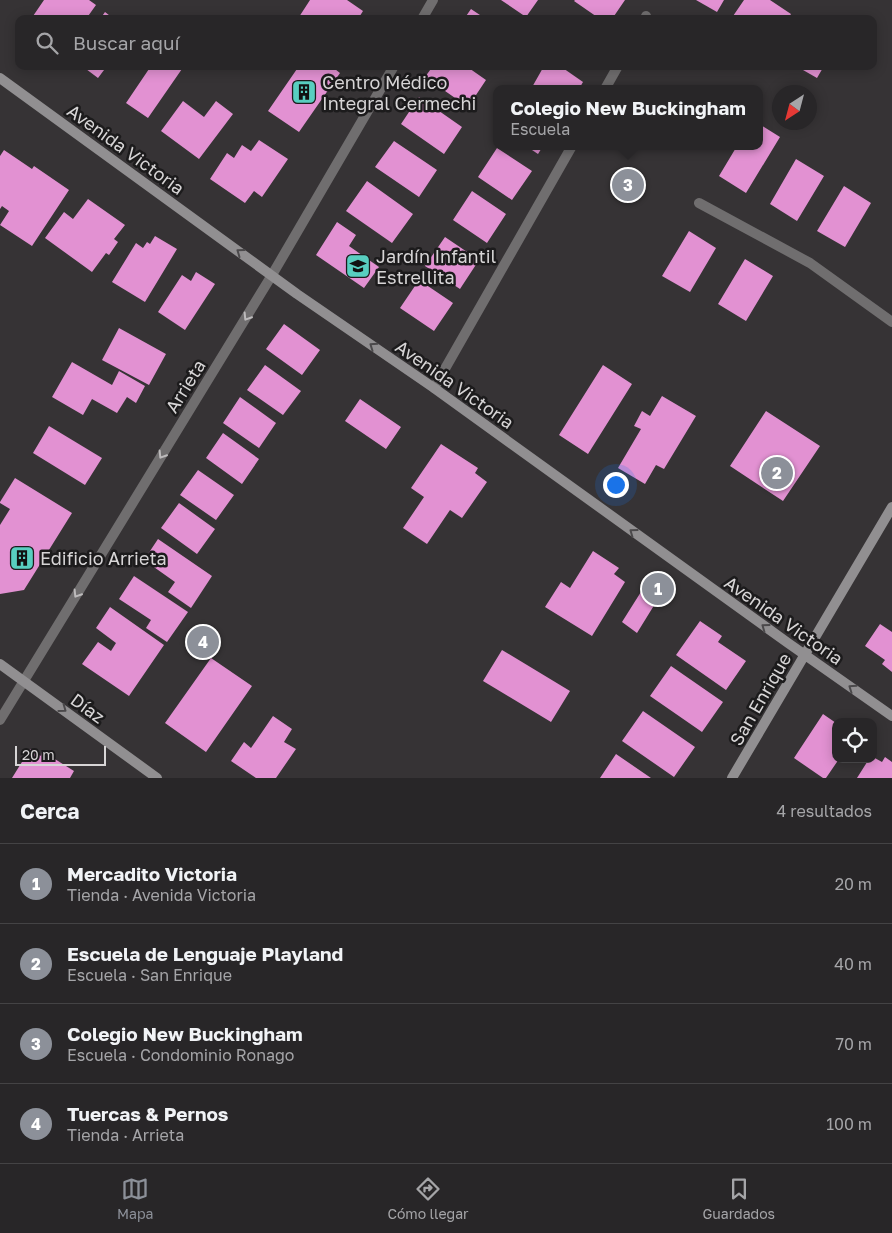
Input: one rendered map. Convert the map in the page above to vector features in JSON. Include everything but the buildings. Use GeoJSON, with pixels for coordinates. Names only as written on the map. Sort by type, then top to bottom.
{"type":"FeatureCollection","features":[{"type":"Feature","properties":{"kind":"street"},"geometry":{"type":"LineString","coordinates":[[424,15],[433,0]]}},
{"type":"Feature","properties":{"kind":"street","name":"Arrieta"},"geometry":{"type":"LineString","coordinates":[[0,720],[272,275],[392,70]]}},
{"type":"Feature","properties":{"kind":"street"},"geometry":{"type":"LineString","coordinates":[[607,85],[616,70]]}},
{"type":"Feature","properties":{"kind":"street","name":"Avenida Victoria"},"geometry":{"type":"LineString","coordinates":[[0,78],[272,275],[434,388],[804,655],[892,716]]}},
{"type":"Feature","properties":{"kind":"street"},"geometry":{"type":"LineString","coordinates":[[434,388],[570,150]]}},
{"type":"Feature","properties":{"kind":"street"},"geometry":{"type":"LineString","coordinates":[[699,202],[810,263],[892,322]]}},
{"type":"Feature","properties":{"kind":"street","name":"San Enrique"},"geometry":{"type":"LineString","coordinates":[[732,778],[892,507]]}},
{"type":"Feature","properties":{"kind":"street","name":"Díaz"},"geometry":{"type":"LineString","coordinates":[[0,664],[157,778]]}},
{"type":"Feature","properties":{"kind":"place","name":"Centro Médico Integral Cermechi"},"geometry":{"type":"Point","coordinates":[304,92]}},
{"type":"Feature","properties":{"kind":"place","name":"Colegio New Buckingham"},"geometry":{"type":"Point","coordinates":[628,185]}},
{"type":"Feature","properties":{"kind":"place","name":"Jardín Infantil Estrellita"},"geometry":{"type":"Point","coordinates":[358,266]}},
{"type":"Feature","properties":{"kind":"place","name":"Escuela de Lenguaje Playland"},"geometry":{"type":"Point","coordinates":[777,473]}},
{"type":"Feature","properties":{"kind":"place","name":"Edificio Arrieta"},"geometry":{"type":"Point","coordinates":[22,558]}},
{"type":"Feature","properties":{"kind":"place","name":"Mercadito Victoria"},"geometry":{"type":"Point","coordinates":[658,589]}},
{"type":"Feature","properties":{"kind":"place","name":"Tuercas & Pernos"},"geometry":{"type":"Point","coordinates":[203,642]}}]}
